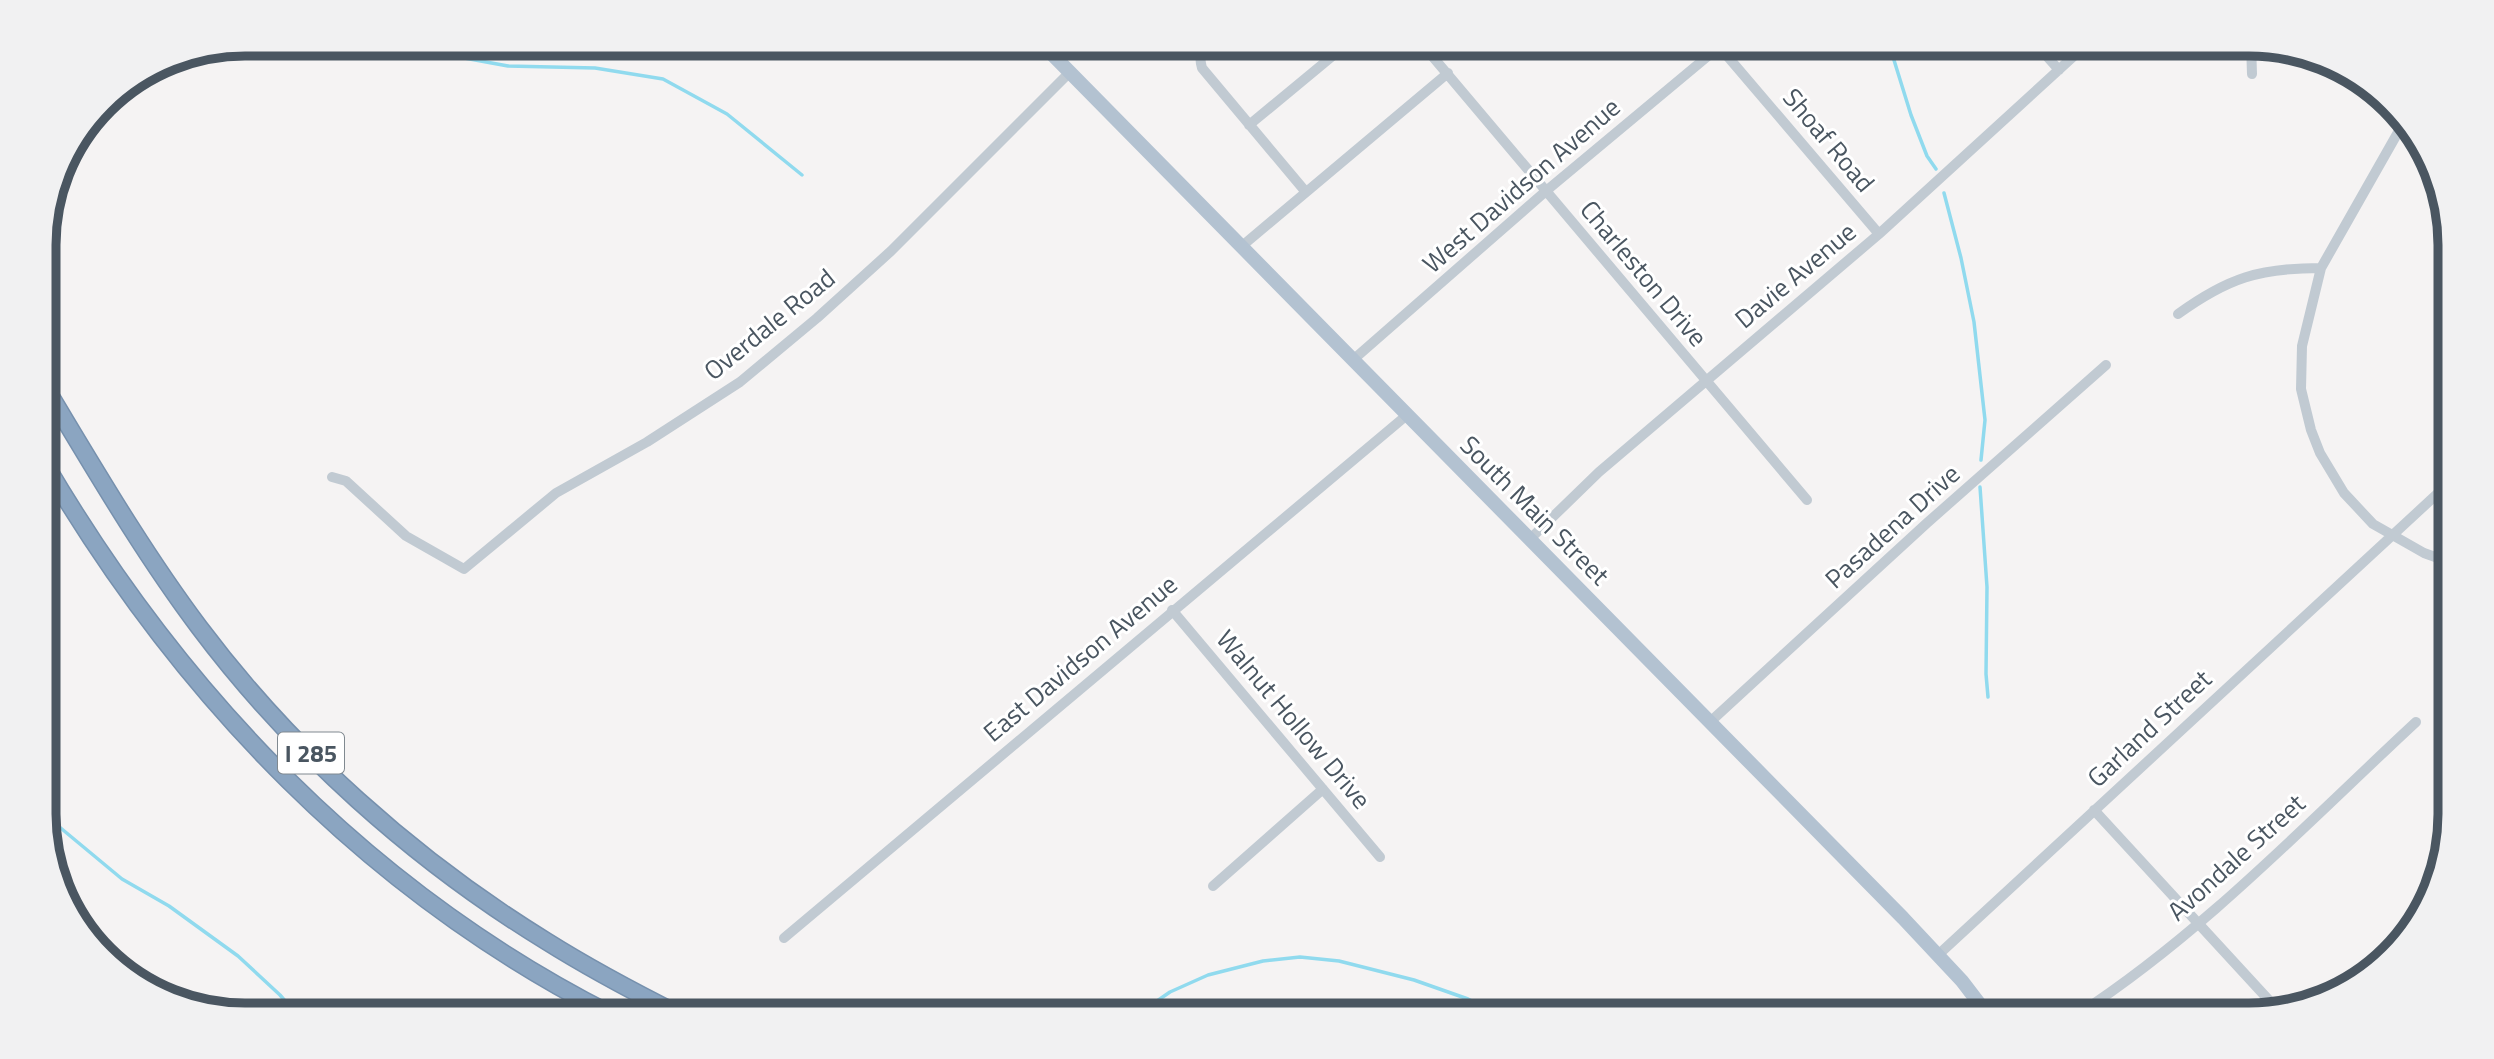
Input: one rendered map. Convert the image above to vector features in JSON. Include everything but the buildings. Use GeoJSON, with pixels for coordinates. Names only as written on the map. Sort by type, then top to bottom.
{"type":"FeatureCollection","features":[{"type":"Feature","properties":{"kind":"highway","name":"I 285"},"geometry":{"type":"LineString","coordinates":[[56,405],[146,552],[200,628],[259,699],[324,766],[394,830],[468,889],[545,941],[657,1003]]}},
{"type":"Feature","properties":{"kind":"highway","name":"I 285"},"geometry":{"type":"LineString","coordinates":[[56,481],[122,585],[180,663],[243,735],[307,800],[372,857],[437,908],[505,954],[589,1003]]}},
{"type":"Feature","properties":{"kind":"main road","name":"South Main Street"},"geometry":{"type":"LineString","coordinates":[[1054,56],[1938,955],[1978,1003]]}},
{"type":"Feature","properties":{"kind":"street"},"geometry":{"type":"LineString","coordinates":[[1200,56],[1202,68],[1305,191]]}},
{"type":"Feature","properties":{"kind":"street"},"geometry":{"type":"LineString","coordinates":[[1249,125],[1332,56]]}},
{"type":"Feature","properties":{"kind":"street","name":"Charleston Drive"},"geometry":{"type":"LineString","coordinates":[[1433,56],[1807,500]]}},
{"type":"Feature","properties":{"kind":"street","name":"West Davidson Avenue"},"geometry":{"type":"LineString","coordinates":[[1354,359],[1706,56]]}},
{"type":"Feature","properties":{"kind":"street","name":"Shoaf Road"},"geometry":{"type":"LineString","coordinates":[[1728,56],[1879,234]]}},
{"type":"Feature","properties":{"kind":"street"},"geometry":{"type":"LineString","coordinates":[[2047,56],[2059,70]]}},
{"type":"Feature","properties":{"kind":"street","name":"Davie Avenue"},"geometry":{"type":"LineString","coordinates":[[1530,539],[1599,472],[1879,234],[2074,56]]}},
{"type":"Feature","properties":{"kind":"street"},"geometry":{"type":"LineString","coordinates":[[2251,56],[2252,74]]}},
{"type":"Feature","properties":{"kind":"street","name":"Overdale Road"},"geometry":{"type":"LineString","coordinates":[[332,477],[346,481],[406,536],[464,569],[556,493],[647,442],[740,382],[817,318],[891,251],[1070,72]]}},
{"type":"Feature","properties":{"kind":"street"},"geometry":{"type":"LineString","coordinates":[[1242,246],[1448,73]]}},
{"type":"Feature","properties":{"kind":"street"},"geometry":{"type":"LineString","coordinates":[[2399,130],[2321,268],[2302,346],[2304,408],[2315,442],[2331,474],[2367,518],[2424,554],[2438,558]]}},
{"type":"Feature","properties":{"kind":"street"},"geometry":{"type":"LineString","coordinates":[[2178,314],[2212,292],[2255,273],[2321,268]]}},
{"type":"Feature","properties":{"kind":"street","name":"Pasadena Drive"},"geometry":{"type":"LineString","coordinates":[[1710,722],[1927,523],[2106,365]]}},
{"type":"Feature","properties":{"kind":"street","name":"East Davidson Avenue"},"geometry":{"type":"LineString","coordinates":[[784,938],[1407,415]]}},
{"type":"Feature","properties":{"kind":"street","name":"Garland Street"},"geometry":{"type":"LineString","coordinates":[[1938,955],[2438,493]]}},
{"type":"Feature","properties":{"kind":"street","name":"Walnut Hollow Drive"},"geometry":{"type":"LineString","coordinates":[[1172,610],[1380,858]]}},
{"type":"Feature","properties":{"kind":"street","name":"Avondale Street"},"geometry":{"type":"LineString","coordinates":[[2094,1003],[2200,924],[2416,722]]}},
{"type":"Feature","properties":{"kind":"street"},"geometry":{"type":"LineString","coordinates":[[1213,886],[1323,789]]}},
{"type":"Feature","properties":{"kind":"street"},"geometry":{"type":"LineString","coordinates":[[2094,810],[2270,1002]]}},
{"type":"Feature","properties":{"kind":"waterway"},"geometry":{"type":"LineString","coordinates":[[453,56],[508,66],[595,68],[663,79],[727,114],[802,175]]}},
{"type":"Feature","properties":{"kind":"waterway"},"geometry":{"type":"LineString","coordinates":[[1893,56],[1911,115],[1927,156],[1936,169]]}},
{"type":"Feature","properties":{"kind":"waterway"},"geometry":{"type":"LineString","coordinates":[[1944,193],[1974,322],[1985,420],[1981,460]]}},
{"type":"Feature","properties":{"kind":"waterway"},"geometry":{"type":"LineString","coordinates":[[1980,487],[1987,587],[1988,697]]}},
{"type":"Feature","properties":{"kind":"waterway"},"geometry":{"type":"LineString","coordinates":[[57,825],[122,879],[169,906],[238,956],[287,1003]]}},
{"type":"Feature","properties":{"kind":"waterway"},"geometry":{"type":"LineString","coordinates":[[1154,1003],[1170,992],[1208,975],[1263,961],[1300,957],[1339,961],[1414,980],[1476,1003]]}}]}
